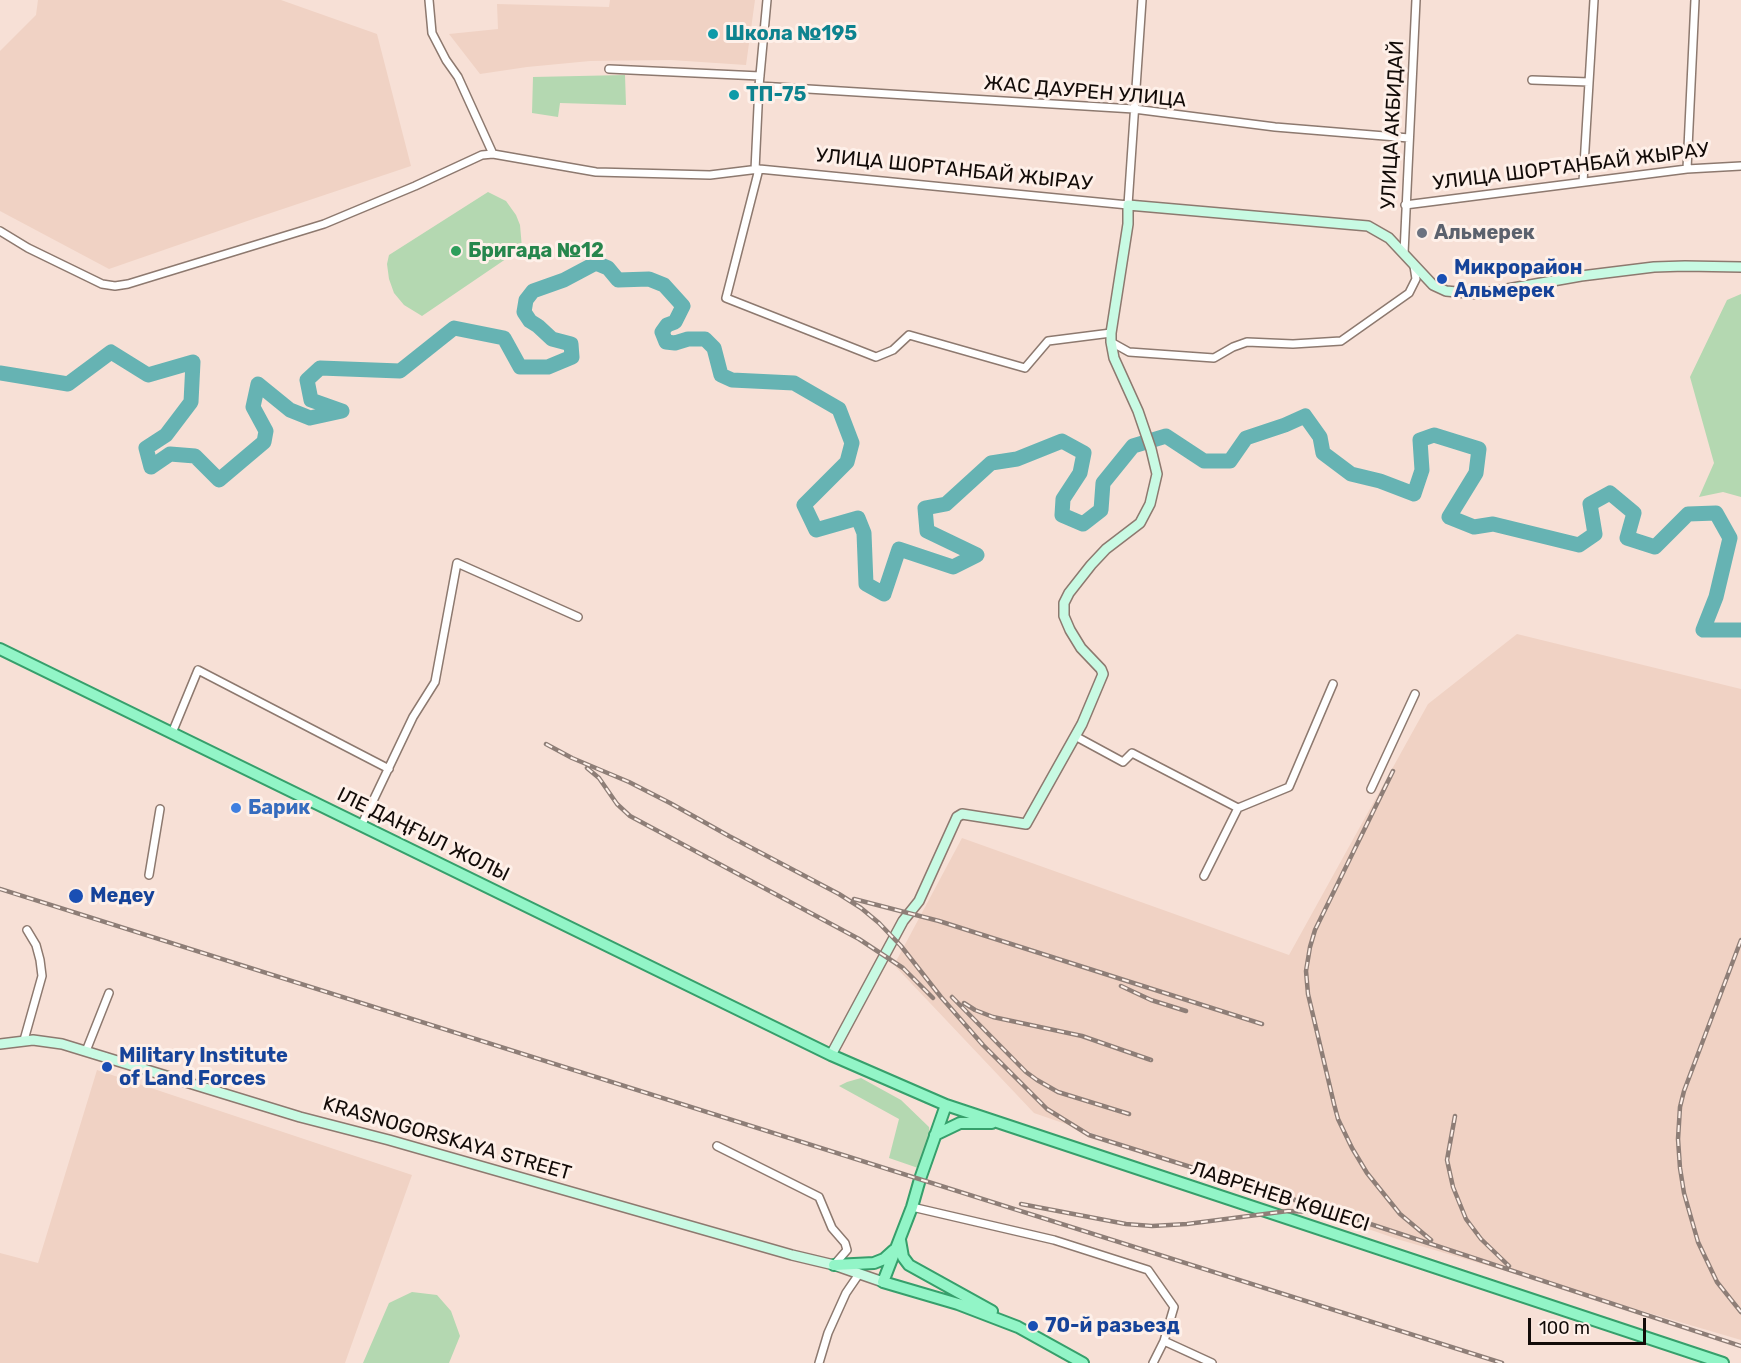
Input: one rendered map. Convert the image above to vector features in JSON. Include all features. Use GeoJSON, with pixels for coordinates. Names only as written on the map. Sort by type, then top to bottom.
{"type":"FeatureCollection","features":[{"type":"Feature","properties":{"kind":"main road","name":"ІЛЕ ДАҢҒЫЛ ЖОЛЫ"},"geometry":{"type":"LineString","coordinates":[[0,649],[830,1054]]}},
{"type":"Feature","properties":{"kind":"main road","name":"ЛАВРЕНЕВ КӨШЕСІ"},"geometry":{"type":"LineString","coordinates":[[830,1054],[946,1105],[1723,1363]]}},
{"type":"Feature","properties":{"kind":"main road"},"geometry":{"type":"LineString","coordinates":[[946,1105],[912,1207],[883,1282],[950,1302],[1018,1327]]}},
{"type":"Feature","properties":{"kind":"main road"},"geometry":{"type":"LineString","coordinates":[[935,1135],[960,1123],[1006,1124]]}},
{"type":"Feature","properties":{"kind":"main road"},"geometry":{"type":"LineString","coordinates":[[834,1265],[874,1263],[884,1259],[898,1244]]}},
{"type":"Feature","properties":{"kind":"main road"},"geometry":{"type":"LineString","coordinates":[[898,1244],[909,1265],[1071,1360],[1083,1363]]}},
{"type":"Feature","properties":{"kind":"street"},"geometry":{"type":"LineString","coordinates":[[0,231],[28,248],[102,284],[115,286],[128,284],[324,224],[482,155],[494,154],[458,77],[432,33],[429,0]]}},
{"type":"Feature","properties":{"kind":"street"},"geometry":{"type":"LineString","coordinates":[[767,0],[759,86],[757,169],[726,298],[876,357],[893,350],[909,335],[1025,368],[1048,341],[1111,338],[1129,352],[1215,358],[1247,342],[1293,344],[1341,341],[1409,293],[1416,279],[1414,263]]}},
{"type":"Feature","properties":{"kind":"street"},"geometry":{"type":"LineString","coordinates":[[830,1054],[903,921],[919,901],[957,817],[962,814],[1026,824],[1075,736],[1103,674],[1081,648],[1070,630],[1064,616],[1064,603],[1069,593],[1106,549],[1140,523],[1150,504],[1157,474],[1138,411],[1114,358],[1111,338],[1128,224],[1142,0]]}},
{"type":"Feature","properties":{"kind":"street","name":"УЛИЦА АКБИДАЙ"},"geometry":{"type":"LineString","coordinates":[[1404,253],[1416,0]]}},
{"type":"Feature","properties":{"kind":"street"},"geometry":{"type":"LineString","coordinates":[[1583,182],[1594,0]]}},
{"type":"Feature","properties":{"kind":"street"},"geometry":{"type":"LineString","coordinates":[[1687,169],[1695,0]]}},
{"type":"Feature","properties":{"kind":"street"},"geometry":{"type":"LineString","coordinates":[[609,69],[760,76]]}},
{"type":"Feature","properties":{"kind":"street"},"geometry":{"type":"LineString","coordinates":[[1532,80],[1589,82]]}},
{"type":"Feature","properties":{"kind":"street","name":"ЖАС ДАУРЕН УЛИЦА"},"geometry":{"type":"LineString","coordinates":[[759,86],[1134,109],[1275,127],[1409,138]]}},
{"type":"Feature","properties":{"kind":"street","name":"УЛИЦА ШОРТАНБАЙ ЖЫРАУ"},"geometry":{"type":"LineString","coordinates":[[494,154],[596,172],[710,175],[757,169],[1368,226],[1389,238],[1433,285],[1446,291],[1479,294],[1581,276],[1654,267],[1741,267]]}},
{"type":"Feature","properties":{"kind":"street","name":"УЛИЦА ШОРТАНБАЙ ЖЫРАУ"},"geometry":{"type":"LineString","coordinates":[[1405,205],[1687,169],[1741,166]]}},
{"type":"Feature","properties":{"kind":"street"},"geometry":{"type":"LineString","coordinates":[[362,826],[413,717],[435,682],[457,563],[578,617]]}},
{"type":"Feature","properties":{"kind":"street"},"geometry":{"type":"LineString","coordinates":[[172,733],[198,670],[389,770]]}},
{"type":"Feature","properties":{"kind":"street"},"geometry":{"type":"LineString","coordinates":[[1204,876],[1238,808],[1289,787],[1333,684]]}},
{"type":"Feature","properties":{"kind":"street"},"geometry":{"type":"LineString","coordinates":[[1371,789],[1415,694]]}},
{"type":"Feature","properties":{"kind":"street"},"geometry":{"type":"LineString","coordinates":[[1075,736],[1124,762],[1132,753],[1238,808]]}},
{"type":"Feature","properties":{"kind":"street"},"geometry":{"type":"LineString","coordinates":[[149,875],[160,809]]}},
{"type":"Feature","properties":{"kind":"street"},"geometry":{"type":"LineString","coordinates":[[24,1040],[42,976],[36,945],[27,930]]}},
{"type":"Feature","properties":{"kind":"street"},"geometry":{"type":"LineString","coordinates":[[86,1051],[109,993]]}},
{"type":"Feature","properties":{"kind":"street","name":"KRASNOGORSKAYA STREET"},"geometry":{"type":"LineString","coordinates":[[0,1044],[24,1040],[48,1041],[86,1051],[300,1117],[389,1140],[792,1256],[834,1265],[883,1282]]}},
{"type":"Feature","properties":{"kind":"street"},"geometry":{"type":"LineString","coordinates":[[717,1146],[819,1197],[832,1228],[845,1243],[847,1250],[834,1265]]}},
{"type":"Feature","properties":{"kind":"street"},"geometry":{"type":"LineString","coordinates":[[912,1207],[1054,1240],[1148,1270],[1174,1307],[1164,1341],[1153,1363]]}},
{"type":"Feature","properties":{"kind":"street"},"geometry":{"type":"LineString","coordinates":[[819,1363],[828,1333],[846,1293],[859,1274]]}},
{"type":"Feature","properties":{"kind":"street"},"geometry":{"type":"LineString","coordinates":[[1164,1341],[1212,1363]]}},
{"type":"Feature","properties":{"kind":"shaded area"},"geometry":{"type":"Polygon","coordinates":[[[38,0],[281,0],[377,34],[411,166],[109,269],[0,211],[0,51],[36,15],[38,0]]]}},
{"type":"Feature","properties":{"kind":"shaded area"},"geometry":{"type":"Polygon","coordinates":[[[610,0],[755,0],[746,65],[671,60],[590,61],[480,74],[449,34],[498,29],[497,4],[609,7],[610,0]]]}},
{"type":"Feature","properties":{"kind":"shaded area"},"geometry":{"type":"Polygon","coordinates":[[[1517,634],[1741,689],[1741,1340],[1397,1239],[1034,1113],[894,965],[962,838],[1289,955],[1428,704],[1517,634]]]}},
{"type":"Feature","properties":{"kind":"shaded area"},"geometry":{"type":"Polygon","coordinates":[[[97,1070],[412,1175],[345,1363],[0,1363],[0,1253],[38,1263],[97,1070]]]}},
{"type":"Feature","properties":{"kind":"green space"},"geometry":{"type":"Polygon","coordinates":[[[625,75],[626,105],[560,103],[558,117],[532,113],[533,77],[625,75]]]}},
{"type":"Feature","properties":{"kind":"green space","name":"Бригада №12"},"geometry":{"type":"Polygon","coordinates":[[[488,192],[506,201],[516,215],[520,225],[522,248],[422,316],[404,305],[394,293],[389,279],[387,264],[389,255],[488,192]]]}},
{"type":"Feature","properties":{"kind":"green space"},"geometry":{"type":"Polygon","coordinates":[[[1741,294],[1741,497],[1723,492],[1699,497],[1714,463],[1690,377],[1727,300],[1741,294]]]}},
{"type":"Feature","properties":{"kind":"green space"},"geometry":{"type":"Polygon","coordinates":[[[861,1078],[901,1100],[929,1127],[930,1135],[921,1169],[889,1158],[899,1119],[839,1086],[861,1078]]]}},
{"type":"Feature","properties":{"kind":"green space"},"geometry":{"type":"Polygon","coordinates":[[[412,1292],[437,1295],[451,1311],[460,1336],[449,1363],[363,1363],[389,1303],[412,1292]]]}},
{"type":"Feature","properties":{"kind":"waterway"},"geometry":{"type":"LineString","coordinates":[[0,373],[68,384],[111,352],[148,375],[193,362],[191,402],[166,435],[146,448],[151,467],[170,454],[195,456],[219,480],[264,442],[266,431],[253,407],[258,384],[290,410],[310,418],[342,411],[311,400],[307,380],[320,368],[400,371],[454,328],[504,338],[520,367],[548,367],[572,357],[571,344],[552,339],[530,321],[524,312],[526,300],[533,291],[564,280],[596,263],[608,268],[618,280],[649,279],[664,285],[683,306],[675,322],[667,325],[662,332],[666,342],[705,339],[714,348],[721,375],[732,380],[794,383],[839,409],[852,443],[847,462],[804,505],[816,530],[858,518],[864,533],[866,584],[884,594],[899,549],[953,567],[977,555],[927,531],[925,508],[946,504],[991,463],[1017,459],[1062,441],[1084,453],[1080,473],[1063,499],[1062,515],[1083,524],[1101,510],[1103,483],[1133,446],[1166,436],[1204,461],[1230,461],[1246,438],[1305,416],[1320,437],[1323,453],[1351,474],[1380,481],[1414,494],[1422,470],[1420,440],[1434,435],[1479,449],[1476,473],[1449,517],[1474,527],[1493,524],[1579,545],[1595,534],[1590,504],[1610,493],[1634,513],[1627,538],[1655,547],[1688,514],[1716,513],[1730,538],[1716,597],[1703,630],[1741,630]]}},
{"type":"Feature","properties":{"kind":"railway"},"geometry":{"type":"LineString","coordinates":[[546,744],[670,803],[861,908],[901,946],[983,1045],[1047,1109],[1089,1135],[1343,1215]]}},
{"type":"Feature","properties":{"kind":"railway"},"geometry":{"type":"LineString","coordinates":[[587,768],[599,778],[617,804],[630,816],[859,939],[903,968],[933,998]]}},
{"type":"Feature","properties":{"kind":"railway"},"geometry":{"type":"LineString","coordinates":[[1393,771],[1315,930],[1306,971],[1308,994],[1338,1119],[1367,1173],[1400,1214],[1431,1240]]}},
{"type":"Feature","properties":{"kind":"railway"},"geometry":{"type":"LineString","coordinates":[[0,889],[1502,1363]]}},
{"type":"Feature","properties":{"kind":"railway"},"geometry":{"type":"LineString","coordinates":[[854,899],[939,921],[1262,1024]]}},
{"type":"Feature","properties":{"kind":"railway"},"geometry":{"type":"LineString","coordinates":[[1741,940],[1684,1091],[1680,1107],[1678,1139],[1684,1193],[1698,1242],[1717,1282],[1741,1312]]}},
{"type":"Feature","properties":{"kind":"railway"},"geometry":{"type":"LineString","coordinates":[[1121,986],[1151,1000],[1186,1011]]}},
{"type":"Feature","properties":{"kind":"railway"},"geometry":{"type":"LineString","coordinates":[[952,997],[1026,1072],[1037,1080],[1058,1092],[1129,1114]]}},
{"type":"Feature","properties":{"kind":"railway"},"geometry":{"type":"LineString","coordinates":[[964,1003],[993,1017],[1082,1036],[1151,1060]]}},
{"type":"Feature","properties":{"kind":"railway"},"geometry":{"type":"LineString","coordinates":[[1455,1116],[1447,1160],[1453,1187],[1466,1219],[1481,1239],[1509,1266]]}},
{"type":"Feature","properties":{"kind":"railway"},"geometry":{"type":"LineString","coordinates":[[1021,1204],[1126,1224],[1152,1226],[1187,1224],[1288,1211],[1315,1212]]}},
{"type":"Feature","properties":{"kind":"railway"},"geometry":{"type":"LineString","coordinates":[[1336,1214],[1741,1346]]}},
{"type":"Feature","properties":{"kind":"place","name":"Школа №195"},"geometry":{"type":"Point","coordinates":[713,34]}},
{"type":"Feature","properties":{"kind":"place","name":"ТП-75"},"geometry":{"type":"Point","coordinates":[734,95]}},
{"type":"Feature","properties":{"kind":"place","name":"Альмерек"},"geometry":{"type":"Point","coordinates":[1422,233]}},
{"type":"Feature","properties":{"kind":"place","name":"Бригада №12"},"geometry":{"type":"Point","coordinates":[456,251]}},
{"type":"Feature","properties":{"kind":"place","name":"Микрорайон Альмерек"},"geometry":{"type":"Point","coordinates":[1442,279]}},
{"type":"Feature","properties":{"kind":"place","name":"Барик"},"geometry":{"type":"Point","coordinates":[236,808]}},
{"type":"Feature","properties":{"kind":"place","name":"Медеу"},"geometry":{"type":"Point","coordinates":[76,896]}},
{"type":"Feature","properties":{"kind":"place","name":"Military Institute of Land Forces"},"geometry":{"type":"Point","coordinates":[107,1067]}},
{"type":"Feature","properties":{"kind":"place","name":"70-й разьезд"},"geometry":{"type":"Point","coordinates":[1033,1326]}}]}
